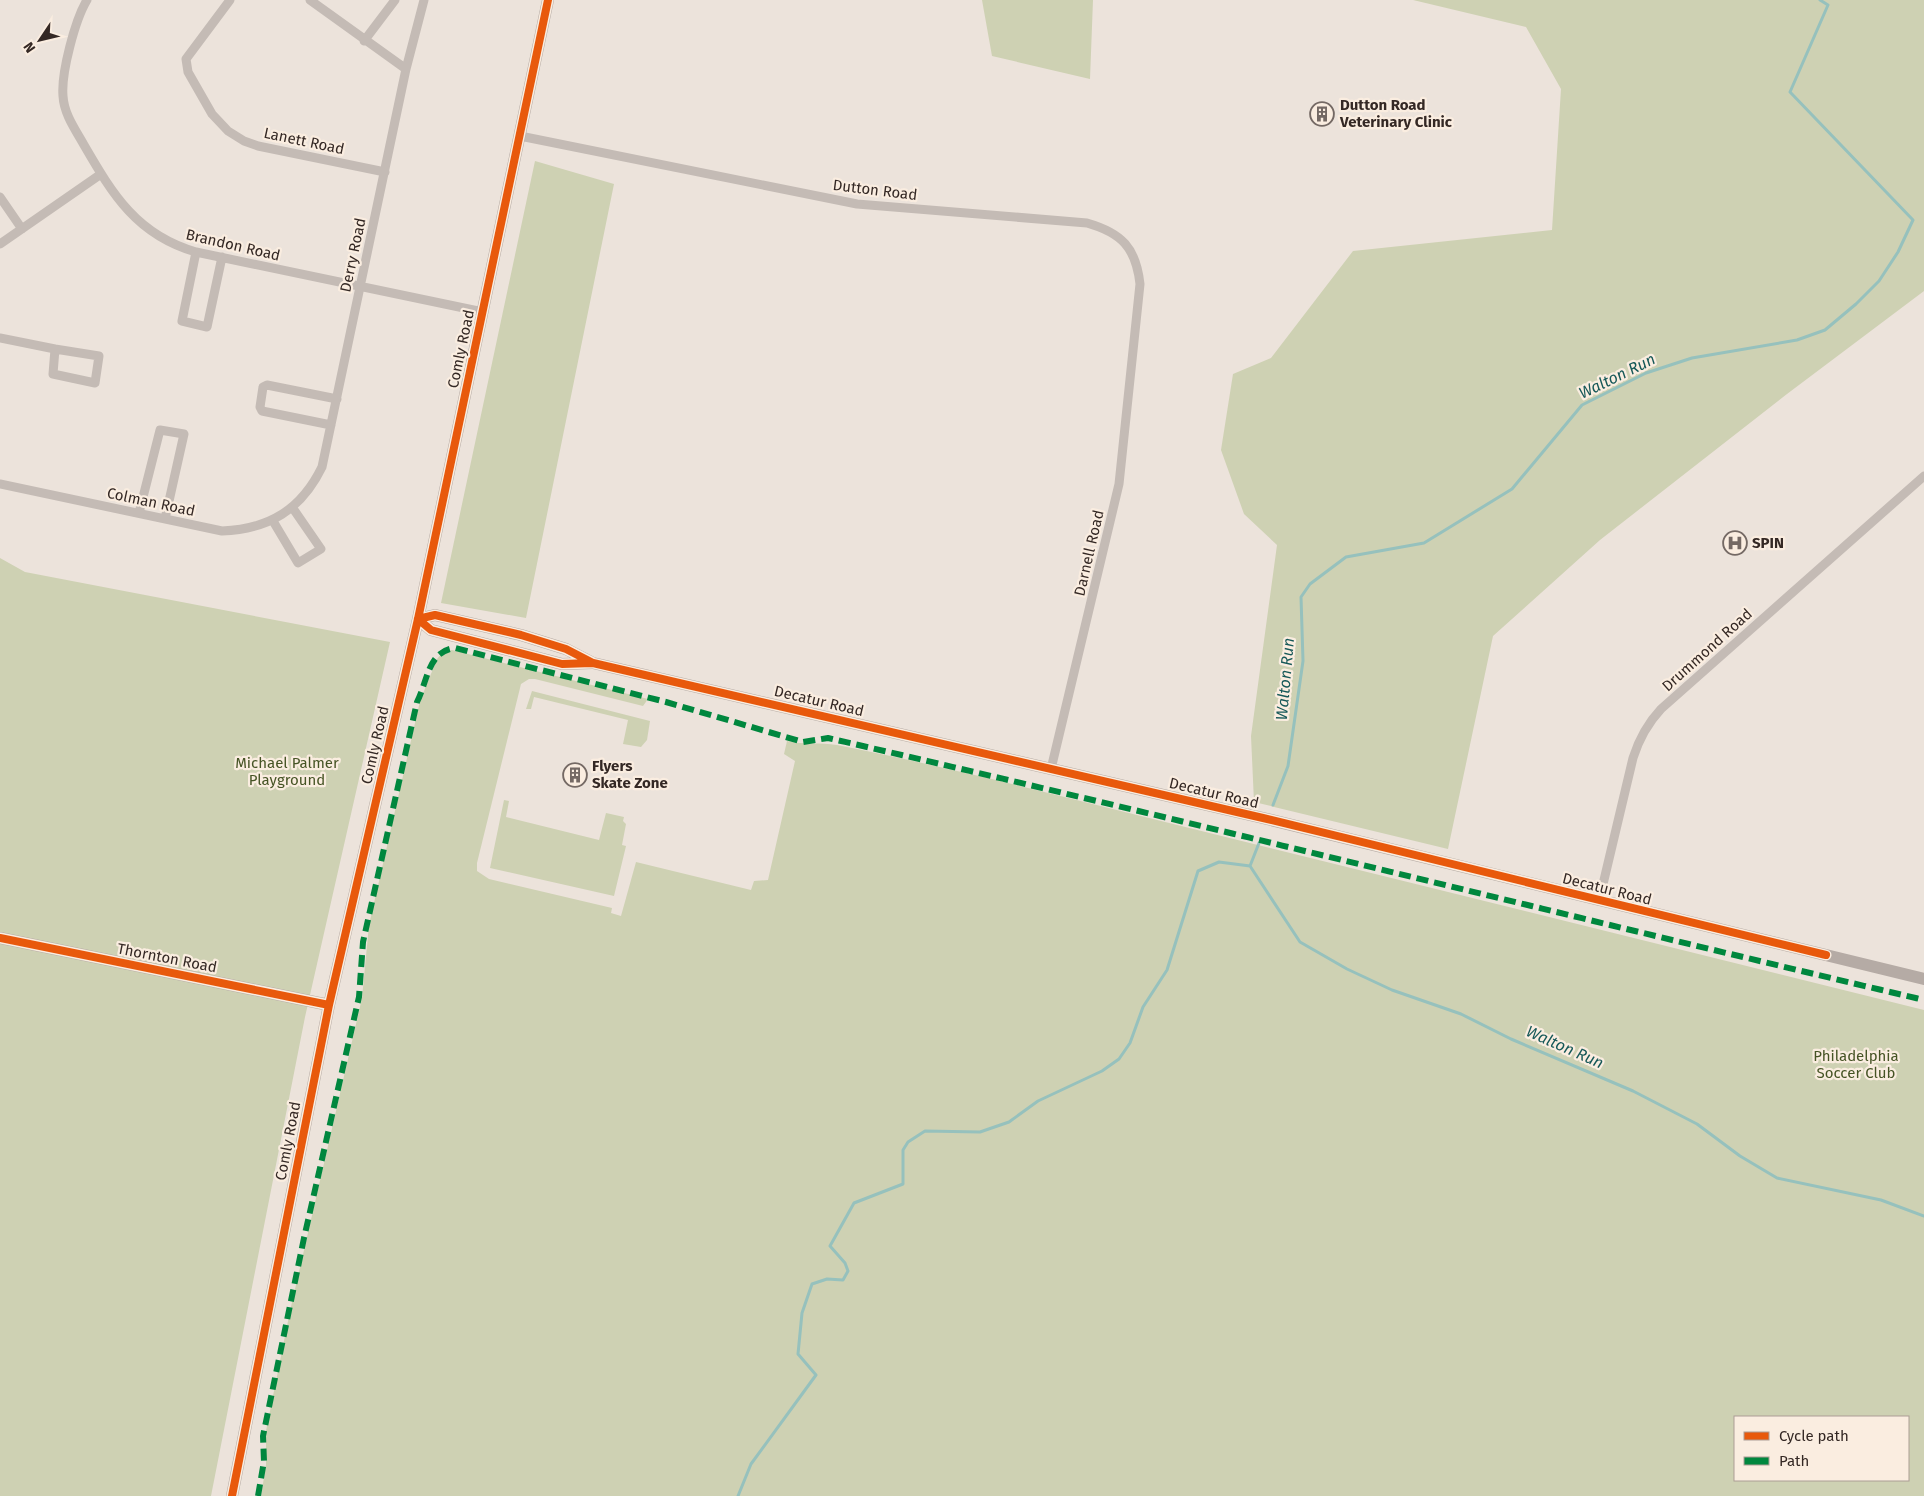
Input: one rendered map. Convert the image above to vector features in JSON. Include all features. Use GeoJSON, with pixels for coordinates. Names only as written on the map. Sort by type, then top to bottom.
{"type":"FeatureCollection","features":[{"type":"Feature","properties":{"kind":"street","name":"Brandon Road"},"geometry":{"type":"LineString","coordinates":[[87,0],[73,34],[63,96],[68,116],[101,174],[122,205],[141,224],[177,246],[196,252],[483,312]]}},
{"type":"Feature","properties":{"kind":"street","name":"Lanett Road"},"geometry":{"type":"LineString","coordinates":[[230,0],[186,59],[188,72],[212,114],[228,131],[258,146],[385,172]]}},
{"type":"Feature","properties":{"kind":"street"},"geometry":{"type":"LineString","coordinates":[[310,0],[406,70]]}},
{"type":"Feature","properties":{"kind":"street"},"geometry":{"type":"LineString","coordinates":[[364,41],[395,0]]}},
{"type":"Feature","properties":{"kind":"street","name":"Derry Road"},"geometry":{"type":"LineString","coordinates":[[292,508],[308,491],[322,467],[406,70],[424,0]]}},
{"type":"Feature","properties":{"kind":"street","name":"Comly Road"},"geometry":{"type":"LineString","coordinates":[[232,1496],[329,1005],[418,619],[548,0]]}},
{"type":"Feature","properties":{"kind":"street","name":"Dutton Road"},"geometry":{"type":"LineString","coordinates":[[520,136],[857,204],[1088,223],[1104,228],[1117,234],[1138,263],[1140,284],[1134,340]]}},
{"type":"Feature","properties":{"kind":"street"},"geometry":{"type":"LineString","coordinates":[[0,244],[101,174]]}},
{"type":"Feature","properties":{"kind":"street"},"geometry":{"type":"LineString","coordinates":[[0,197],[22,228]]}},
{"type":"Feature","properties":{"kind":"street"},"geometry":{"type":"LineString","coordinates":[[196,252],[182,321],[207,327],[222,257]]}},
{"type":"Feature","properties":{"kind":"street"},"geometry":{"type":"LineString","coordinates":[[0,338],[99,356],[95,383],[53,374],[54,349]]}},
{"type":"Feature","properties":{"kind":"street","name":"Darnell Road"},"geometry":{"type":"LineString","coordinates":[[1051,769],[1118,484],[1134,340]]}},
{"type":"Feature","properties":{"kind":"street"},"geometry":{"type":"LineString","coordinates":[[331,425],[262,410],[260,407],[263,387],[268,385],[336,399]]}},
{"type":"Feature","properties":{"kind":"street"},"geometry":{"type":"LineString","coordinates":[[139,513],[160,430],[184,434],[165,519]]}},
{"type":"Feature","properties":{"kind":"street","name":"Drummond Road"},"geometry":{"type":"LineString","coordinates":[[1599,901],[1633,758],[1639,739],[1649,722],[1661,709],[1924,476]]}},
{"type":"Feature","properties":{"kind":"street","name":"Colman Road"},"geometry":{"type":"LineString","coordinates":[[0,484],[222,531],[246,529],[273,521],[292,508]]}},
{"type":"Feature","properties":{"kind":"street"},"geometry":{"type":"LineString","coordinates":[[273,521],[298,563],[321,549],[292,508]]}},
{"type":"Feature","properties":{"kind":"street","name":"Decatur Road"},"geometry":{"type":"LineString","coordinates":[[418,619],[431,630],[562,664],[593,663],[1051,769],[1924,979]]}},
{"type":"Feature","properties":{"kind":"street","name":"Thornton Road"},"geometry":{"type":"LineString","coordinates":[[0,938],[329,1005]]}},
{"type":"Feature","properties":{"kind":"green space"},"geometry":{"type":"Polygon","coordinates":[[[982,0],[1093,0],[1090,79],[992,56],[982,0]]]}},
{"type":"Feature","properties":{"kind":"green space"},"geometry":{"type":"Polygon","coordinates":[[[1413,0],[1924,0],[1924,291],[1787,394],[1600,540],[1493,636],[1448,849],[1254,802],[1251,736],[1277,545],[1244,514],[1221,450],[1233,374],[1271,358],[1353,251],[1552,230],[1561,89],[1526,27],[1413,0]]]}},
{"type":"Feature","properties":{"kind":"green space"},"geometry":{"type":"Polygon","coordinates":[[[535,161],[614,184],[526,618],[441,603],[535,161]]]}},
{"type":"Feature","properties":{"kind":"green space","name":"Michael Palmer Playground"},"geometry":{"type":"Polygon","coordinates":[[[0,558],[25,572],[390,642],[305,1017],[211,1496],[0,1496],[0,558]]]}},
{"type":"Feature","properties":{"kind":"green space","name":"Philadelphia Soccer Club"},"geometry":{"type":"Polygon","coordinates":[[[452,650],[648,699],[643,706],[535,679],[529,679],[521,684],[477,863],[477,871],[489,879],[612,908],[611,913],[621,916],[636,862],[751,890],[754,881],[768,880],[795,761],[784,754],[787,741],[837,745],[992,779],[1924,1010],[1924,1496],[261,1496],[266,1465],[266,1431],[290,1311],[362,998],[369,925],[420,701],[437,659],[442,653],[452,650]]]}},
{"type":"Feature","properties":{"kind":"green space"},"geometry":{"type":"Polygon","coordinates":[[[532,691],[650,721],[647,740],[641,747],[623,744],[628,720],[534,697],[531,709],[526,709],[532,691]]]}},
{"type":"Feature","properties":{"kind":"green space"},"geometry":{"type":"Polygon","coordinates":[[[504,800],[509,801],[506,817],[599,840],[606,813],[624,817],[623,821],[626,824],[622,845],[626,846],[614,896],[490,868],[504,800]]]}},
{"type":"Feature","properties":{"kind":"waterway","name":"Walton Run"},"geometry":{"type":"LineString","coordinates":[[1273,805],[1288,766],[1303,661],[1301,597],[1310,584],[1346,557],[1424,543],[1512,489],[1582,405],[1646,373],[1692,358],[1797,340],[1825,330],[1856,304],[1879,281],[1898,252],[1913,220],[1790,92],[1828,5],[1820,0]]}},
{"type":"Feature","properties":{"kind":"waterway","name":"Walton Run"},"geometry":{"type":"LineString","coordinates":[[1250,866],[1259,843]]}},
{"type":"Feature","properties":{"kind":"waterway"},"geometry":{"type":"LineString","coordinates":[[738,1496],[751,1464],[816,1375],[798,1354],[802,1313],[812,1284],[827,1279],[843,1280],[848,1271],[845,1263],[830,1246],[854,1203],[903,1184],[903,1150],[908,1142],[925,1131],[980,1132],[1009,1122],[1038,1101],[1102,1071],[1119,1059],[1130,1043],[1143,1007],[1167,970],[1198,871],[1219,862],[1250,866]]}},
{"type":"Feature","properties":{"kind":"waterway","name":"Walton Run"},"geometry":{"type":"LineString","coordinates":[[1250,866],[1300,942],[1347,969],[1392,990],[1461,1014],[1511,1039],[1633,1091],[1697,1124],[1740,1156],[1777,1178],[1881,1200],[1924,1216]]}},
{"type":"Feature","properties":{"kind":"marked path"},"geometry":{"type":"LineString","coordinates":[[258,1496],[264,1461],[263,1436],[304,1238],[359,997],[363,942],[417,702],[430,668],[439,655],[446,650],[455,648],[666,702],[803,742],[828,738],[1924,1000]]}},
{"type":"Feature","properties":{"kind":"cycle path"},"geometry":{"type":"LineString","coordinates":[[232,1496],[329,1005],[418,619],[548,0]]}},
{"type":"Feature","properties":{"kind":"cycle path"},"geometry":{"type":"LineString","coordinates":[[418,619],[435,615],[521,635],[566,649],[593,663],[1263,818],[1826,955]]}},
{"type":"Feature","properties":{"kind":"cycle path"},"geometry":{"type":"LineString","coordinates":[[418,619],[431,630],[562,664],[592,663]]}},
{"type":"Feature","properties":{"kind":"cycle path"},"geometry":{"type":"LineString","coordinates":[[0,938],[329,1005]]}},
{"type":"Feature","properties":{"kind":"place","name":"Dutton Road Veterinary Clinic"},"geometry":{"type":"Point","coordinates":[1322,114]}},
{"type":"Feature","properties":{"kind":"place","name":"SPIN"},"geometry":{"type":"Point","coordinates":[1735,543]}},
{"type":"Feature","properties":{"kind":"place","name":"Flyers Skate Zone"},"geometry":{"type":"Point","coordinates":[575,775]}}]}
